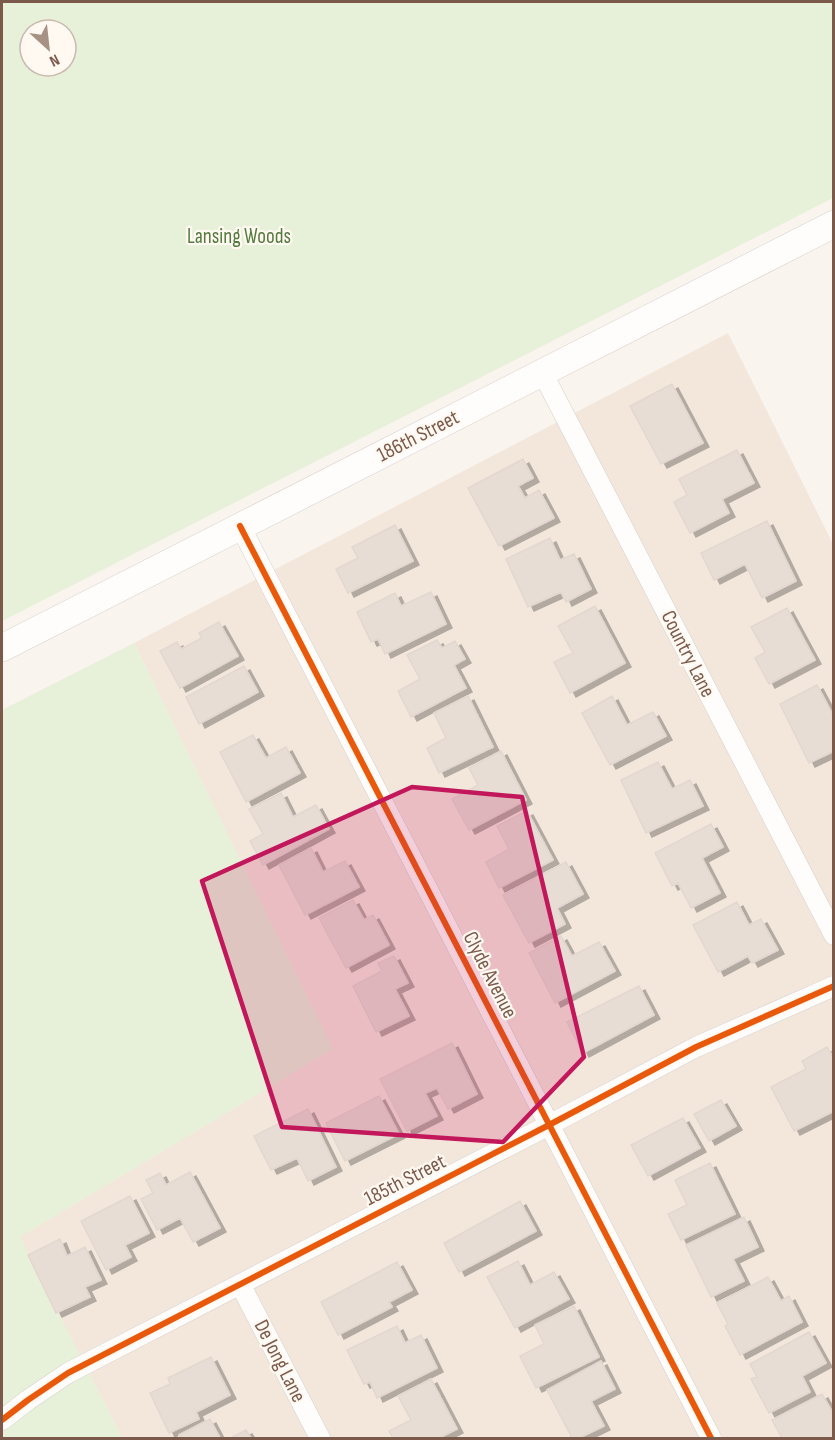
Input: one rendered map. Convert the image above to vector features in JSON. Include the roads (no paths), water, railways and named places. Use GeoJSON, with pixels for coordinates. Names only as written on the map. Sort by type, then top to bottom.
{"type":"FeatureCollection","features":[{"type":"Feature","properties":{"kind":"street","name":"186th Street"},"geometry":{"type":"LineString","coordinates":[[2,648],[834,224]]}},
{"type":"Feature","properties":{"kind":"street","name":"Country Lane"},"geometry":{"type":"LineString","coordinates":[[542,372],[834,935]]}},
{"type":"Feature","properties":{"kind":"street","name":"Clyde Avenue"},"geometry":{"type":"LineString","coordinates":[[240,526],[711,1438]]}},
{"type":"Feature","properties":{"kind":"street","name":"185th Street"},"geometry":{"type":"LineString","coordinates":[[2,1420],[68,1373],[696,1047],[834,986]]}},
{"type":"Feature","properties":{"kind":"street","name":"De Jong Lane"},"geometry":{"type":"LineString","coordinates":[[240,1284],[320,1438]]}},
{"type":"Feature","properties":{"kind":"park label","name":"Lansing Woods"},"geometry":{"type":"Point","coordinates":[239,236]}}]}
